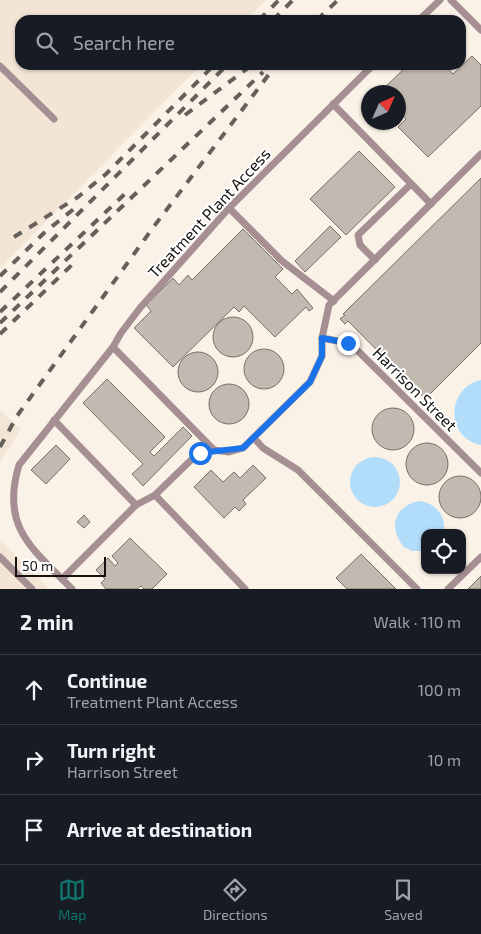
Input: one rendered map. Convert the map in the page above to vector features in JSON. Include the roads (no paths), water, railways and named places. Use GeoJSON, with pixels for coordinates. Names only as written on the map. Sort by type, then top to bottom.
{"type":"FeatureCollection","features":[{"type":"Feature","properties":{"kind":"lane"},"geometry":{"type":"LineString","coordinates":[[424,15],[440,0]]}},
{"type":"Feature","properties":{"kind":"lane"},"geometry":{"type":"LineString","coordinates":[[451,0],[481,30]]}},
{"type":"Feature","properties":{"kind":"lane"},"geometry":{"type":"LineString","coordinates":[[0,66],[54,119]]}},
{"type":"Feature","properties":{"kind":"lane","name":"Treatment Plant Access"},"geometry":{"type":"LineString","coordinates":[[72,589],[21,538],[11,502],[12,484],[19,465],[113,347],[140,308],[229,208],[368,70]]}},
{"type":"Feature","properties":{"kind":"lane"},"geometry":{"type":"LineString","coordinates":[[333,104],[431,204]]}},
{"type":"Feature","properties":{"kind":"lane"},"geometry":{"type":"LineString","coordinates":[[62,579],[136,505],[155,495],[200,453],[214,450],[229,452],[243,448],[310,382],[322,356],[322,338],[329,305],[481,154]]}},
{"type":"Feature","properties":{"kind":"lane"},"geometry":{"type":"LineString","coordinates":[[375,260],[360,244],[358,236],[411,184]]}},
{"type":"Feature","properties":{"kind":"lane"},"geometry":{"type":"LineString","coordinates":[[229,208],[282,261],[334,301]]}},
{"type":"Feature","properties":{"kind":"lane","name":"Harrison Street"},"geometry":{"type":"LineString","coordinates":[[322,338],[348,343],[354,348],[481,473]]}},
{"type":"Feature","properties":{"kind":"lane"},"geometry":{"type":"LineString","coordinates":[[113,347],[214,450]]}},
{"type":"Feature","properties":{"kind":"lane"},"geometry":{"type":"LineString","coordinates":[[54,420],[136,505]]}},
{"type":"Feature","properties":{"kind":"lane"},"geometry":{"type":"LineString","coordinates":[[254,438],[263,448],[298,470],[417,589]]}},
{"type":"Feature","properties":{"kind":"lane"},"geometry":{"type":"LineString","coordinates":[[155,495],[245,589]]}},
{"type":"Feature","properties":{"kind":"lane"},"geometry":{"type":"LineString","coordinates":[[0,557],[32,589]]}},
{"type":"Feature","properties":{"kind":"lane"},"geometry":{"type":"LineString","coordinates":[[448,589],[481,557]]}},
{"type":"Feature","properties":{"kind":"water"},"geometry":{"type":"Polygon","coordinates":[[[481,380],[481,445],[469,441],[461,433],[454,413],[456,402],[461,393],[469,385],[481,380]]]}},
{"type":"Feature","properties":{"kind":"water"},"geometry":{"type":"Polygon","coordinates":[[[370,457],[380,457],[393,464],[400,477],[400,487],[393,500],[380,507],[370,507],[361,503],[354,496],[350,487],[350,477],[354,468],[361,461],[370,457]]]}},
{"type":"Feature","properties":{"kind":"water"},"geometry":{"type":"Polygon","coordinates":[[[419,501],[430,504],[439,511],[443,521],[444,529],[421,529],[421,551],[412,551],[404,547],[396,532],[395,525],[399,513],[411,504],[419,501]]]}},
{"type":"Feature","properties":{"kind":"railway"},"geometry":{"type":"LineString","coordinates":[[264,15],[279,0]]}},
{"type":"Feature","properties":{"kind":"railway"},"geometry":{"type":"LineString","coordinates":[[278,15],[293,0]]}},
{"type":"Feature","properties":{"kind":"railway"},"geometry":{"type":"LineString","coordinates":[[322,15],[338,0]]}},
{"type":"Feature","properties":{"kind":"railway"},"geometry":{"type":"LineString","coordinates":[[14,237],[78,197],[106,174],[209,70]]}},
{"type":"Feature","properties":{"kind":"railway"},"geometry":{"type":"LineString","coordinates":[[0,292],[222,70]]}},
{"type":"Feature","properties":{"kind":"railway"},"geometry":{"type":"LineString","coordinates":[[185,115],[245,70]]}},
{"type":"Feature","properties":{"kind":"railway"},"geometry":{"type":"LineString","coordinates":[[0,447],[17,416],[152,229],[272,70]]}},
{"type":"Feature","properties":{"kind":"railway"},"geometry":{"type":"LineString","coordinates":[[0,323],[263,72]]}},
{"type":"Feature","properties":{"kind":"railway"},"geometry":{"type":"LineString","coordinates":[[0,312],[129,190]]}},
{"type":"Feature","properties":{"kind":"railway"},"geometry":{"type":"LineString","coordinates":[[0,276],[45,232],[80,204]]}},
{"type":"Feature","properties":{"kind":"railway"},"geometry":{"type":"LineString","coordinates":[[0,334],[77,260]]}}]}
